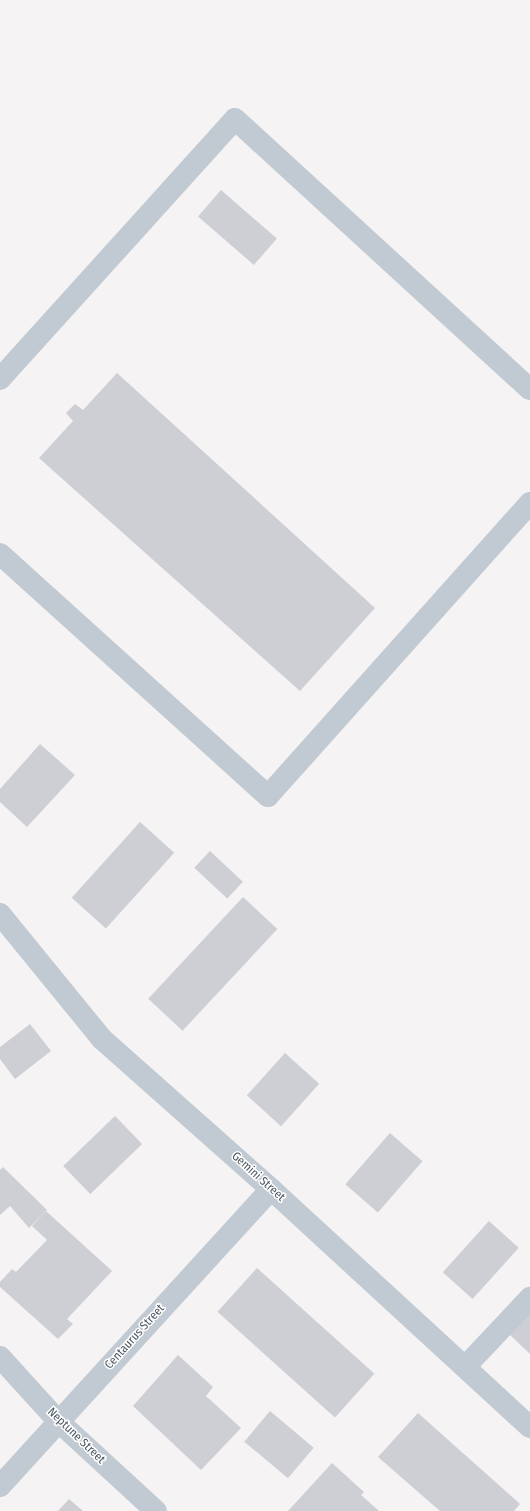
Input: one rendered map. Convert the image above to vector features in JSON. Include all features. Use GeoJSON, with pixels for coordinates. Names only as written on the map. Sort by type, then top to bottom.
{"type":"FeatureCollection","features":[{"type":"Feature","properties":{"kind":"street"},"geometry":{"type":"LineString","coordinates":[[0,379],[235,119],[530,389]]}},
{"type":"Feature","properties":{"kind":"street"},"geometry":{"type":"LineString","coordinates":[[0,554],[268,796],[530,503]]}},
{"type":"Feature","properties":{"kind":"street","name":"Gemini Street"},"geometry":{"type":"LineString","coordinates":[[0,914],[102,1039],[271,1189],[530,1427]]}},
{"type":"Feature","properties":{"kind":"street","name":"Centaurus Street"},"geometry":{"type":"LineString","coordinates":[[0,1486],[271,1189]]}},
{"type":"Feature","properties":{"kind":"street"},"geometry":{"type":"LineString","coordinates":[[465,1367],[530,1298]]}},
{"type":"Feature","properties":{"kind":"street","name":"Neptune Street"},"geometry":{"type":"LineString","coordinates":[[0,1357],[58,1421],[156,1511]]}},
{"type":"Feature","properties":{"kind":"building"},"geometry":{"type":"Polygon","coordinates":[[[221,190],[277,239],[254,265],[198,216],[221,190]]]}},
{"type":"Feature","properties":{"kind":"building"},"geometry":{"type":"Polygon","coordinates":[[[117,373],[375,608],[300,691],[39,458],[73,421],[66,413],[75,404],[83,410],[117,373]]]}},
{"type":"Feature","properties":{"kind":"building"},"geometry":{"type":"Polygon","coordinates":[[[40,744],[75,775],[27,827],[0,802],[0,789],[40,744]]]}},
{"type":"Feature","properties":{"kind":"building"},"geometry":{"type":"Polygon","coordinates":[[[140,822],[174,853],[106,929],[72,898],[140,822]]]}},
{"type":"Feature","properties":{"kind":"building"},"geometry":{"type":"Polygon","coordinates":[[[210,851],[243,882],[227,899],[194,868],[210,851]]]}},
{"type":"Feature","properties":{"kind":"building"},"geometry":{"type":"Polygon","coordinates":[[[243,897],[277,929],[183,1031],[148,999],[243,897]]]}},
{"type":"Feature","properties":{"kind":"building"},"geometry":{"type":"Polygon","coordinates":[[[30,1024],[51,1051],[15,1079],[0,1059],[0,1047],[30,1024]]]}},
{"type":"Feature","properties":{"kind":"building"},"geometry":{"type":"Polygon","coordinates":[[[285,1053],[319,1084],[281,1126],[247,1095],[285,1053]]]}},
{"type":"Feature","properties":{"kind":"building"},"geometry":{"type":"Polygon","coordinates":[[[115,1116],[142,1144],[90,1194],[63,1166],[115,1116]]]}},
{"type":"Feature","properties":{"kind":"building"},"geometry":{"type":"Polygon","coordinates":[[[390,1133],[422,1161],[378,1213],[345,1184],[390,1133]]]}},
{"type":"Feature","properties":{"kind":"building"},"geometry":{"type":"Polygon","coordinates":[[[3,1167],[47,1210],[29,1228],[10,1206],[0,1215],[0,1170],[3,1167]]]}},
{"type":"Feature","properties":{"kind":"building"},"geometry":{"type":"Polygon","coordinates":[[[46,1211],[112,1271],[67,1319],[73,1324],[58,1339],[0,1287],[0,1282],[12,1269],[16,1272],[47,1240],[32,1226],[46,1211]]]}},
{"type":"Feature","properties":{"kind":"building"},"geometry":{"type":"Polygon","coordinates":[[[489,1221],[519,1248],[473,1299],[443,1272],[489,1221]]]}},
{"type":"Feature","properties":{"kind":"building"},"geometry":{"type":"Polygon","coordinates":[[[257,1268],[374,1374],[335,1418],[218,1312],[257,1268]]]}},
{"type":"Feature","properties":{"kind":"building"},"geometry":{"type":"Polygon","coordinates":[[[530,1307],[530,1354],[507,1332],[530,1307]]]}},
{"type":"Feature","properties":{"kind":"building"},"geometry":{"type":"Polygon","coordinates":[[[178,1355],[213,1387],[206,1396],[241,1428],[201,1470],[133,1406],[178,1355]]]}},
{"type":"Feature","properties":{"kind":"building"},"geometry":{"type":"Polygon","coordinates":[[[270,1411],[314,1448],[288,1478],[244,1442],[270,1411]]]}},
{"type":"Feature","properties":{"kind":"building"},"geometry":{"type":"Polygon","coordinates":[[[418,1413],[520,1504],[514,1511],[440,1511],[378,1457],[418,1413]]]}},
{"type":"Feature","properties":{"kind":"building"},"geometry":{"type":"Polygon","coordinates":[[[332,1463],[364,1492],[361,1495],[379,1511],[288,1511],[332,1463]]]}},
{"type":"Feature","properties":{"kind":"building"},"geometry":{"type":"Polygon","coordinates":[[[69,1499],[83,1511],[58,1511],[69,1499]]]}}]}
